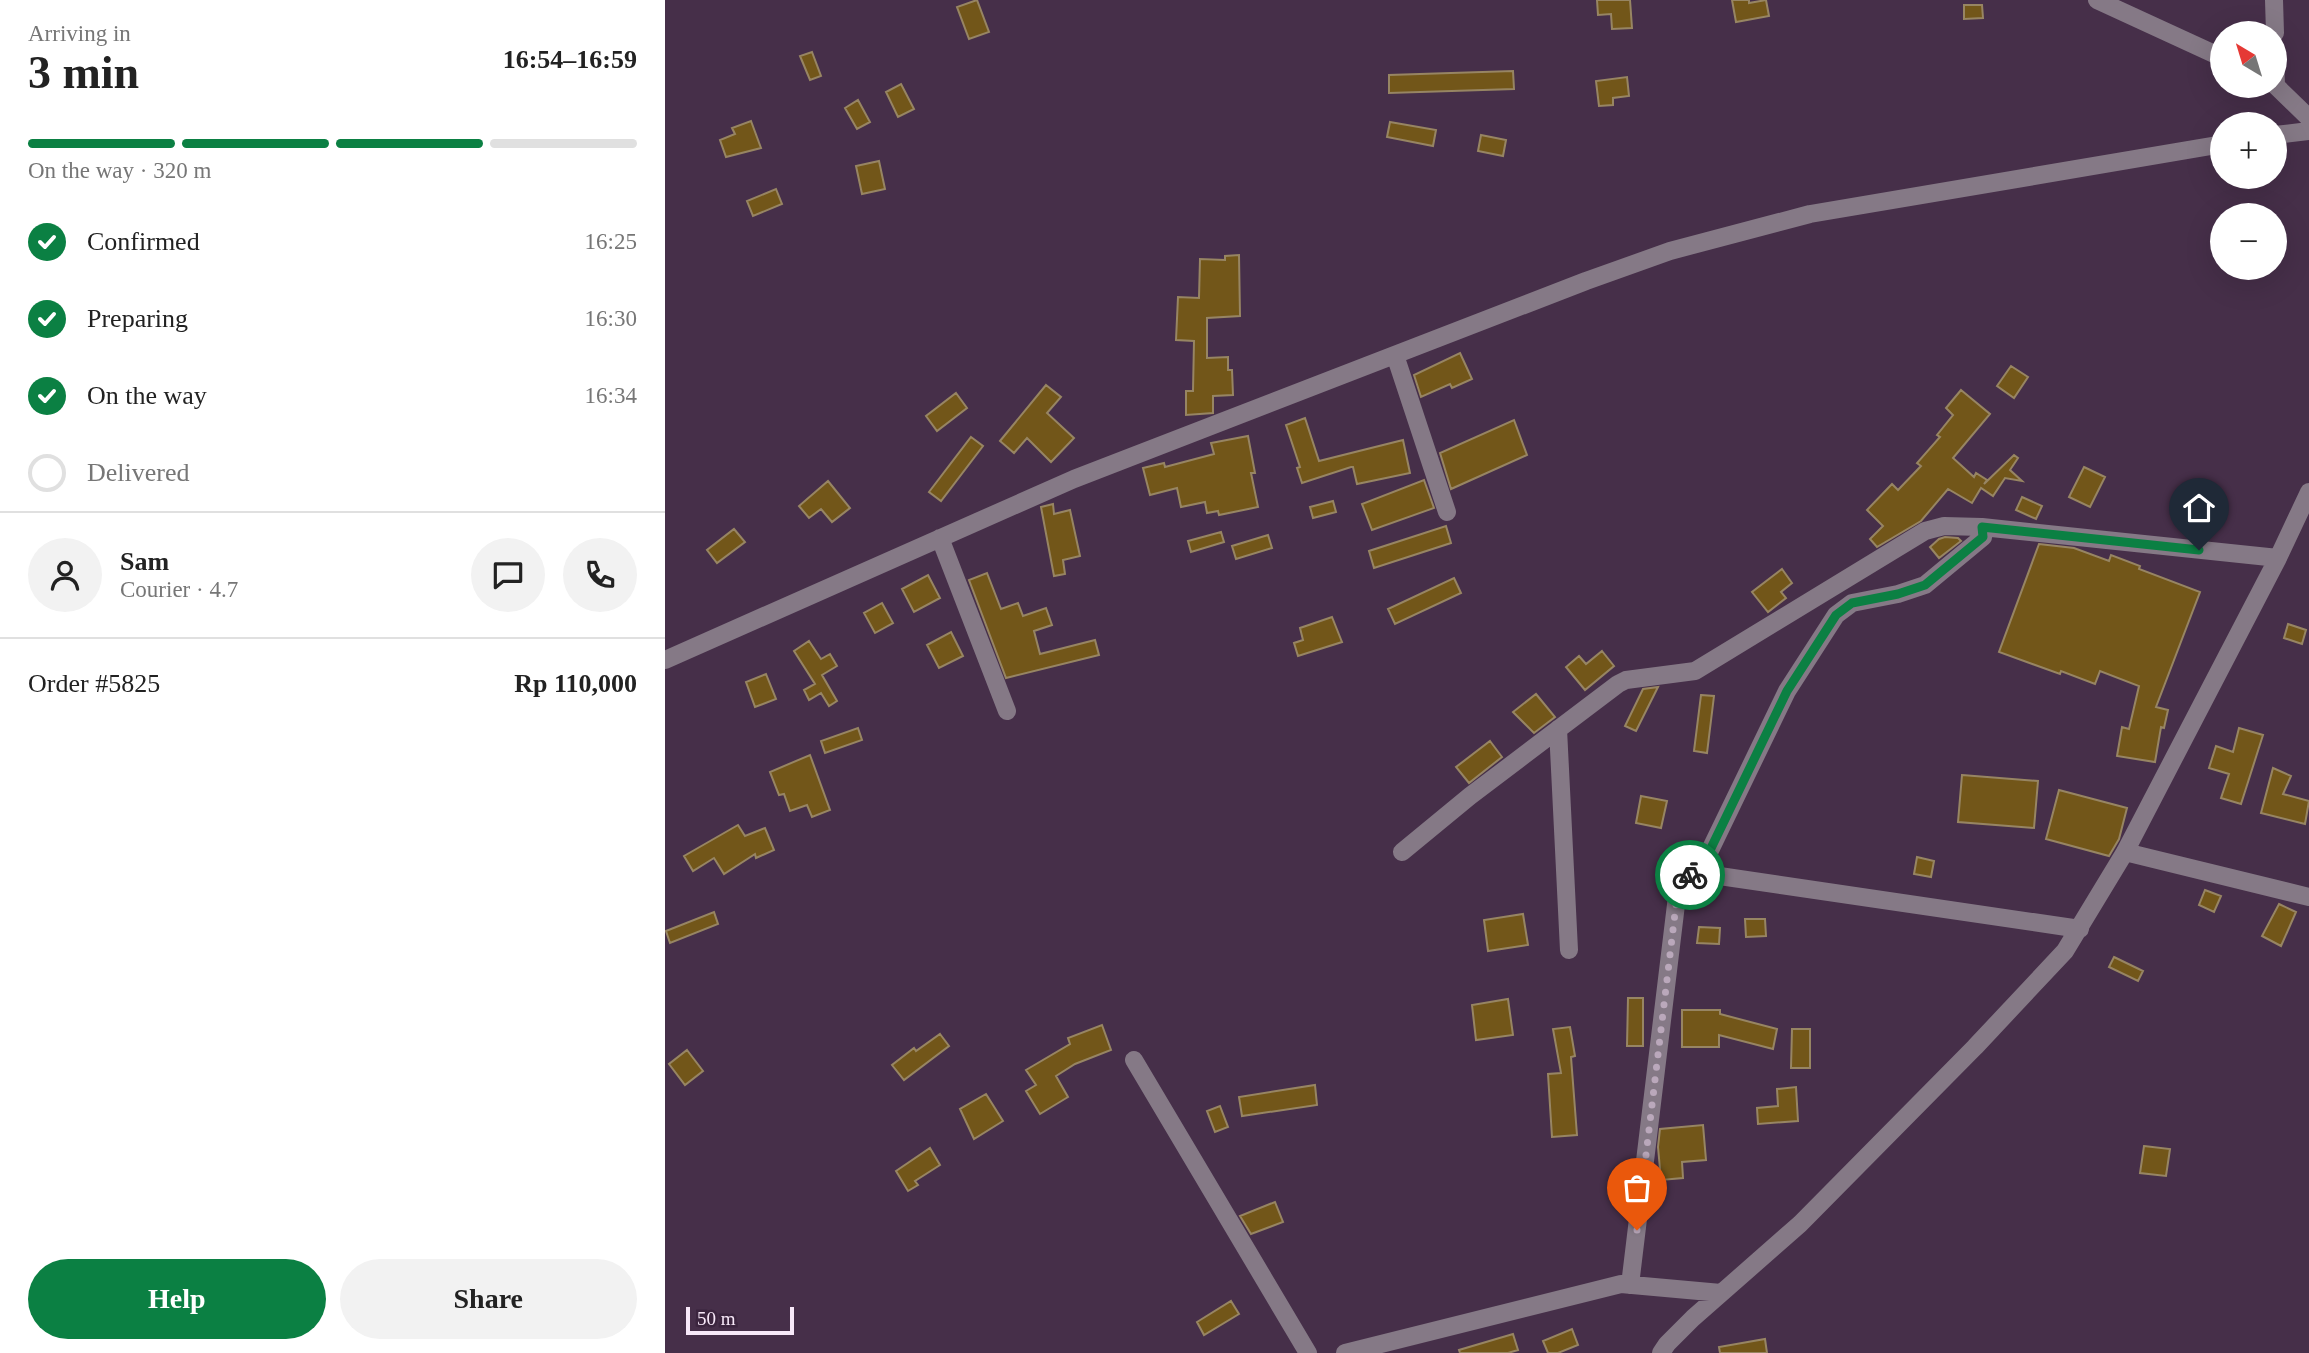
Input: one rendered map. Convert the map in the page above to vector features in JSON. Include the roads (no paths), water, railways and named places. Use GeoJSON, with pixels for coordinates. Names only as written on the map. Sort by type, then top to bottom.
{"type":"FeatureCollection","features":[{"type":"Feature","properties":{"kind":"street"},"geometry":{"type":"LineString","coordinates":[[2098,0],[2210,52]]}},
{"type":"Feature","properties":{"kind":"street"},"geometry":{"type":"LineString","coordinates":[[2274,0],[2274,21]]}},
{"type":"Feature","properties":{"kind":"street"},"geometry":{"type":"LineString","coordinates":[[2287,97],[2309,118]]}},
{"type":"Feature","properties":{"kind":"street"},"geometry":{"type":"LineString","coordinates":[[2287,134],[2309,131]]}},
{"type":"Feature","properties":{"kind":"street"},"geometry":{"type":"LineString","coordinates":[[665,660],[1074,479],[1670,251],[1811,214],[2210,146]]}},
{"type":"Feature","properties":{"kind":"street"},"geometry":{"type":"LineString","coordinates":[[1395,355],[1447,512]]}},
{"type":"Feature","properties":{"kind":"street"},"geometry":{"type":"LineString","coordinates":[[1661,1353],[1684,1327],[1800,1224],[1975,1047],[2065,951],[2125,852],[2309,492]]}},
{"type":"Feature","properties":{"kind":"street"},"geometry":{"type":"LineString","coordinates":[[1402,852],[1470,796],[1626,680],[1695,671],[1925,531],[1944,526],[1982,527],[2277,558]]}},
{"type":"Feature","properties":{"kind":"street"},"geometry":{"type":"LineString","coordinates":[[1699,873],[1787,691],[1836,615],[1852,603],[1898,594],[1925,585],[1983,537],[1982,527]]}},
{"type":"Feature","properties":{"kind":"street"},"geometry":{"type":"LineString","coordinates":[[940,538],[1007,711]]}},
{"type":"Feature","properties":{"kind":"street"},"geometry":{"type":"LineString","coordinates":[[1558,729],[1569,950]]}},
{"type":"Feature","properties":{"kind":"street"},"geometry":{"type":"LineString","coordinates":[[2125,852],[2309,897]]}},
{"type":"Feature","properties":{"kind":"street"},"geometry":{"type":"LineString","coordinates":[[1630,1285],[1678,888],[1686,876],[1699,873],[2080,929]]}},
{"type":"Feature","properties":{"kind":"street"},"geometry":{"type":"LineString","coordinates":[[1135,1060],[1308,1353]]}},
{"type":"Feature","properties":{"kind":"street"},"geometry":{"type":"LineString","coordinates":[[1345,1353],[1621,1284],[1721,1293]]}}]}
